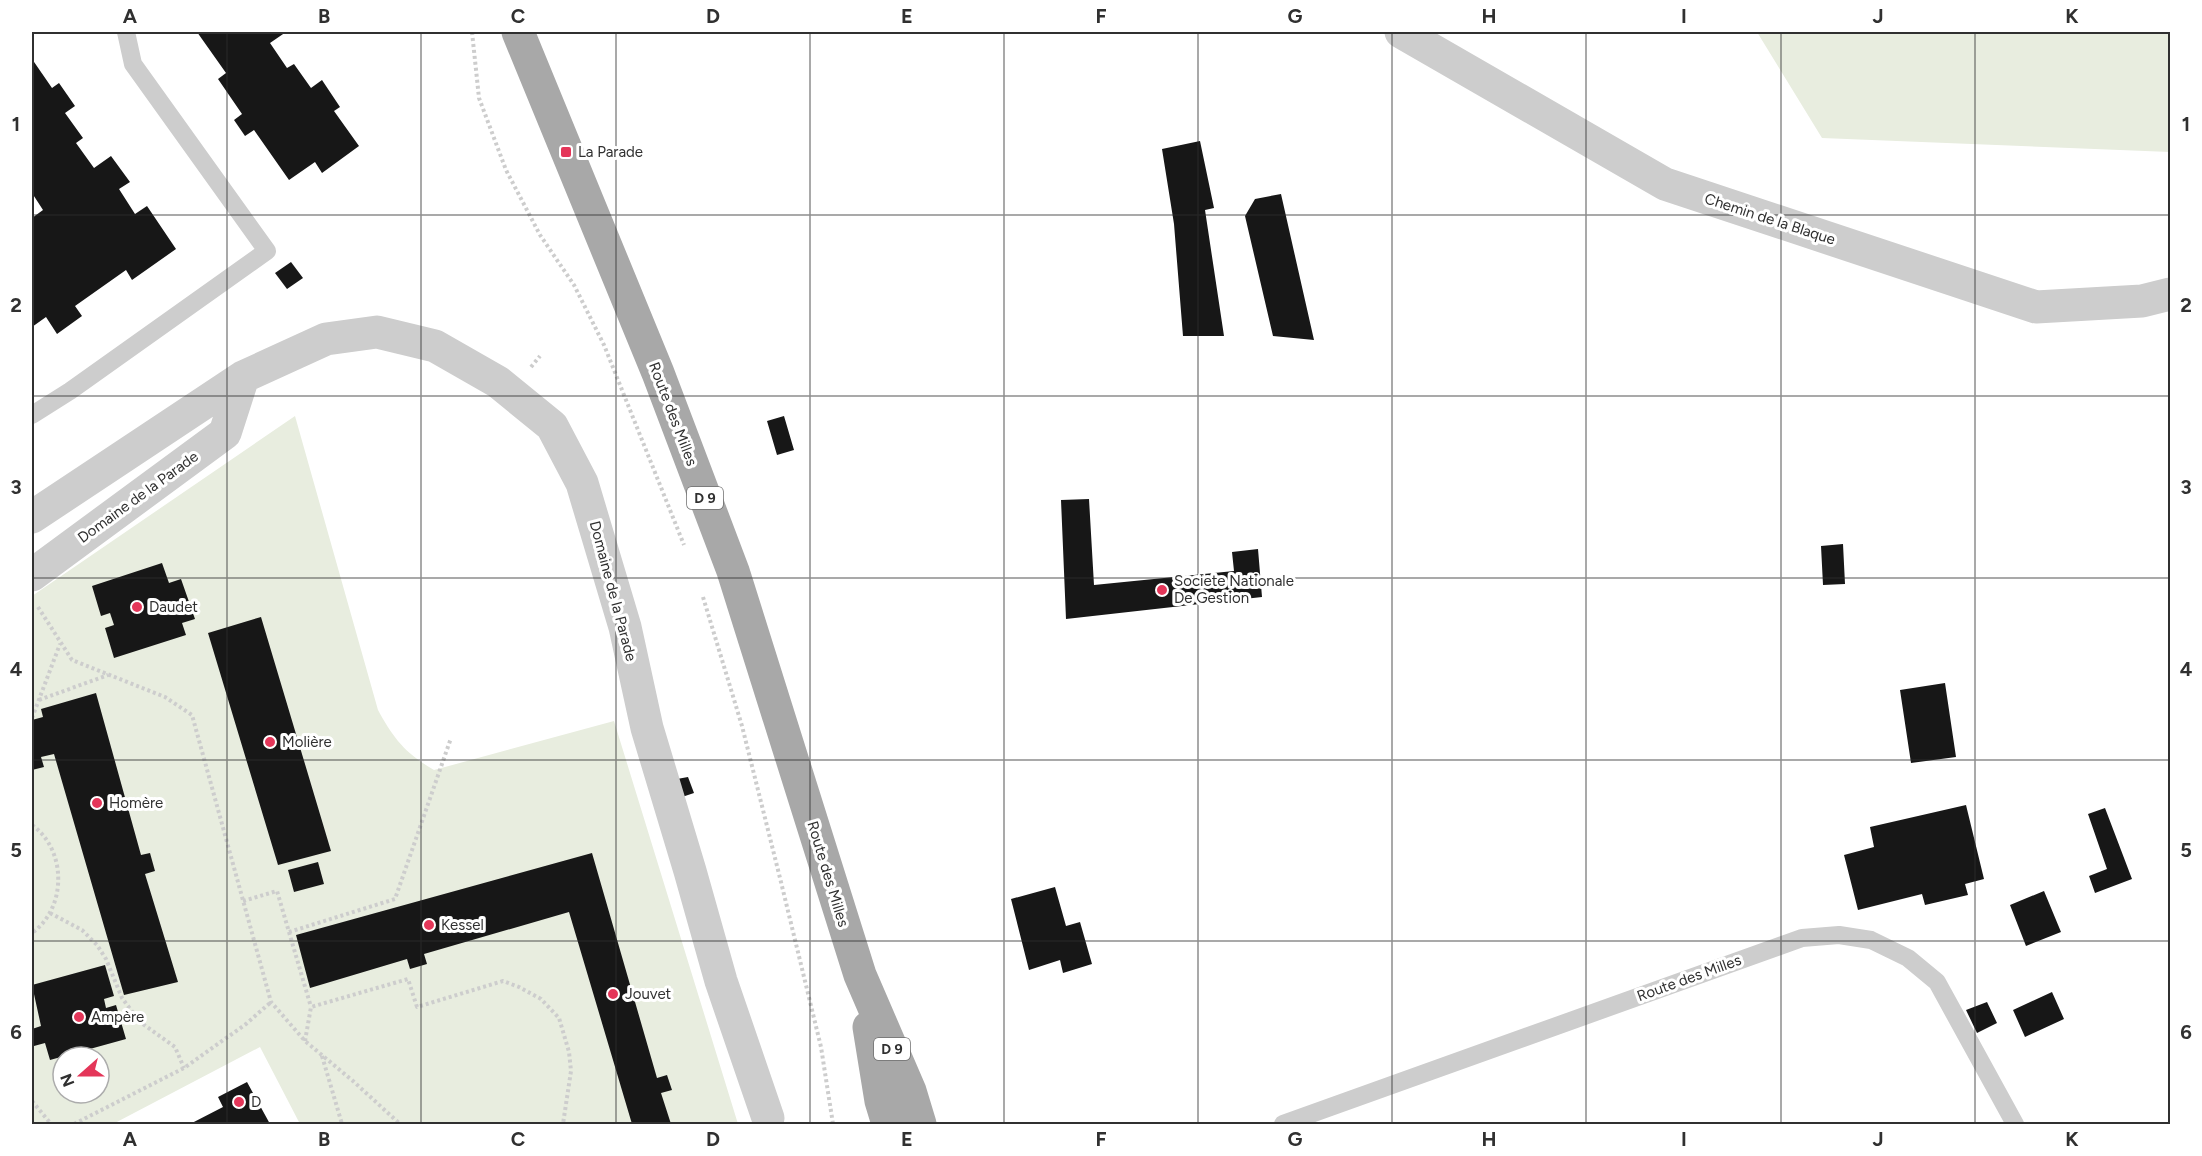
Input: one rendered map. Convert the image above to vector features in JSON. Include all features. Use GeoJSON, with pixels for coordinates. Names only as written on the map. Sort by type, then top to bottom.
{"type":"FeatureCollection","features":[{"type":"Feature","properties":{"kind":"main road","name":"Route des Milles"},"geometry":{"type":"LineString","coordinates":[[518,32],[658,373],[733,571],[860,975],[910,1091],[920,1125]]}},
{"type":"Feature","properties":{"kind":"main road","name":"Route des Milles"},"geometry":{"type":"LineString","coordinates":[[860,975],[881,1101],[888,1125]]}},
{"type":"Feature","properties":{"kind":"street","name":"Chemin de la Blaque"},"geometry":{"type":"LineString","coordinates":[[1401,32],[1665,184],[2036,306],[2142,301],[2170,294]]}},
{"type":"Feature","properties":{"kind":"street","name":"Domaine de la Parade"},"geometry":{"type":"LineString","coordinates":[[32,517],[243,377],[326,339],[377,332],[435,346],[498,382],[552,426],[582,483],[625,627],[646,728],[721,981],[768,1121]]}},
{"type":"Feature","properties":{"kind":"street","name":"Domaine de la Parade"},"geometry":{"type":"LineString","coordinates":[[32,575],[225,434],[243,377]]}},
{"type":"Feature","properties":{"kind":"lane"},"geometry":{"type":"LineString","coordinates":[[32,415],[70,391],[267,251],[133,64],[126,32]]}},
{"type":"Feature","properties":{"kind":"lane","name":"Route des Milles"},"geometry":{"type":"LineString","coordinates":[[1283,1125],[1802,938],[1839,935],[1871,940],[1908,958],[1937,982],[2014,1125]]}},
{"type":"Feature","properties":{"kind":"path"},"geometry":{"type":"LineString","coordinates":[[472,32],[479,98],[506,170],[540,235],[574,285],[604,345],[688,556]]}},
{"type":"Feature","properties":{"kind":"path"},"geometry":{"type":"LineString","coordinates":[[700,588],[742,726],[780,878],[821,1047],[833,1125]]}},
{"type":"Feature","properties":{"kind":"path"},"geometry":{"type":"LineString","coordinates":[[37,606],[72,660],[165,697],[192,716],[271,1002],[305,1041],[353,1081],[400,1125]]}},
{"type":"Feature","properties":{"kind":"path"},"geometry":{"type":"LineString","coordinates":[[32,718],[60,644]]}},
{"type":"Feature","properties":{"kind":"path"},"geometry":{"type":"LineString","coordinates":[[38,700],[109,675]]}},
{"type":"Feature","properties":{"kind":"path"},"geometry":{"type":"LineString","coordinates":[[289,932],[395,899],[451,738]]}},
{"type":"Feature","properties":{"kind":"path"},"geometry":{"type":"LineString","coordinates":[[32,825],[51,848],[58,870],[57,892],[50,913],[32,933]]}},
{"type":"Feature","properties":{"kind":"path"},"geometry":{"type":"LineString","coordinates":[[243,901],[277,891],[311,1007],[305,1041]]}},
{"type":"Feature","properties":{"kind":"path"},"geometry":{"type":"LineString","coordinates":[[50,913],[82,930],[97,945],[106,959],[122,998],[140,1022],[175,1047],[184,1068]]}},
{"type":"Feature","properties":{"kind":"path"},"geometry":{"type":"LineString","coordinates":[[311,1007],[408,979],[417,1007],[503,981],[519,987],[541,999],[559,1018],[569,1052],[571,1071],[562,1125]]}},
{"type":"Feature","properties":{"kind":"path"},"geometry":{"type":"LineString","coordinates":[[74,1125],[184,1068],[246,1024],[271,1002]]}},
{"type":"Feature","properties":{"kind":"path"},"geometry":{"type":"LineString","coordinates":[[322,1055],[342,1125]]}},
{"type":"Feature","properties":{"kind":"path"},"geometry":{"type":"LineString","coordinates":[[32,1101],[51,1125]]}},
{"type":"Feature","properties":{"kind":"shaded area"},"geometry":{"type":"Polygon","coordinates":[[[1757,32],[2170,32],[2170,152],[1822,138],[1757,32]]]}},
{"type":"Feature","properties":{"kind":"shaded area"},"geometry":{"type":"Polygon","coordinates":[[[295,416],[378,710],[389,729],[408,751],[434,770],[614,721],[738,1124],[300,1124],[260,1047],[113,1124],[32,1124],[32,596],[295,416]]]}},
{"type":"Feature","properties":{"kind":"building"},"geometry":{"type":"Polygon","coordinates":[[[197,32],[286,32],[270,43],[287,68],[294,64],[311,88],[322,80],[340,107],[334,111],[359,146],[322,173],[315,162],[289,180],[254,130],[245,136],[234,120],[242,114],[218,79],[226,73],[197,32]]]}},
{"type":"Feature","properties":{"kind":"building"},"geometry":{"type":"Polygon","coordinates":[[[32,59],[52,88],[59,83],[75,106],[65,113],[83,138],[76,143],[94,168],[111,156],[130,182],[119,189],[135,214],[147,206],[176,249],[132,280],[126,270],[75,306],[82,316],[57,334],[46,317],[32,327],[32,218],[43,210],[32,193],[32,59]]]}},
{"type":"Feature","properties":{"kind":"building"},"geometry":{"type":"Polygon","coordinates":[[[1200,141],[1214,208],[1205,210],[1224,336],[1183,336],[1174,224],[1162,149],[1200,141]]]}},
{"type":"Feature","properties":{"kind":"building"},"geometry":{"type":"Polygon","coordinates":[[[1281,194],[1314,340],[1273,336],[1245,216],[1255,199],[1281,194]]]}},
{"type":"Feature","properties":{"kind":"building"},"geometry":{"type":"Polygon","coordinates":[[[291,262],[303,278],[287,289],[275,273],[291,262]]]}},
{"type":"Feature","properties":{"kind":"building"},"geometry":{"type":"Polygon","coordinates":[[[784,416],[794,450],[777,455],[767,421],[784,416]]]}},
{"type":"Feature","properties":{"kind":"building"},"geometry":{"type":"Polygon","coordinates":[[[1089,499],[1094,585],[1234,571],[1232,552],[1258,549],[1262,597],[1066,619],[1061,500],[1089,499]]]}},
{"type":"Feature","properties":{"kind":"building"},"geometry":{"type":"Polygon","coordinates":[[[1843,544],[1845,584],[1823,585],[1821,546],[1843,544]]]}},
{"type":"Feature","properties":{"kind":"building","name":"Daudet"},"geometry":{"type":"Polygon","coordinates":[[[162,563],[169,583],[181,579],[195,619],[182,623],[186,635],[114,658],[105,628],[114,625],[110,613],[101,616],[92,586],[162,563]]]}},
{"type":"Feature","properties":{"kind":"building","name":"Molière"},"geometry":{"type":"Polygon","coordinates":[[[261,617],[331,851],[278,865],[208,633],[261,617]]]}},
{"type":"Feature","properties":{"kind":"building"},"geometry":{"type":"Polygon","coordinates":[[[1945,683],[1956,757],[1911,763],[1900,690],[1945,683]]]}},
{"type":"Feature","properties":{"kind":"building","name":"Homère"},"geometry":{"type":"Polygon","coordinates":[[[96,693],[141,855],[150,853],[155,871],[145,874],[178,982],[124,995],[54,754],[41,757],[44,767],[32,770],[32,720],[43,717],[41,709],[96,693]]]}},
{"type":"Feature","properties":{"kind":"building"},"geometry":{"type":"Polygon","coordinates":[[[688,777],[694,793],[682,797],[677,779],[688,777]]]}},
{"type":"Feature","properties":{"kind":"building"},"geometry":{"type":"Polygon","coordinates":[[[1966,805],[1984,879],[1965,884],[1968,895],[1925,905],[1922,894],[1858,910],[1844,855],[1874,847],[1870,827],[1966,805]]]}},
{"type":"Feature","properties":{"kind":"building"},"geometry":{"type":"Polygon","coordinates":[[[2105,808],[2132,879],[2095,893],[2089,876],[2107,869],[2088,814],[2105,808]]]}},
{"type":"Feature","properties":{"kind":"building"},"geometry":{"type":"Polygon","coordinates":[[[592,853],[657,1078],[667,1075],[672,1090],[661,1093],[671,1124],[632,1124],[569,912],[424,954],[427,964],[410,969],[407,959],[310,988],[296,935],[592,853]]]}},
{"type":"Feature","properties":{"kind":"building"},"geometry":{"type":"Polygon","coordinates":[[[318,862],[324,884],[294,892],[288,870],[318,862]]]}},
{"type":"Feature","properties":{"kind":"building"},"geometry":{"type":"Polygon","coordinates":[[[1055,887],[1066,926],[1080,922],[1092,964],[1063,973],[1060,960],[1029,970],[1011,899],[1055,887]]]}},
{"type":"Feature","properties":{"kind":"building"},"geometry":{"type":"Polygon","coordinates":[[[2044,891],[2061,932],[2026,946],[2010,905],[2044,891]]]}},
{"type":"Feature","properties":{"kind":"building","name":"Ampère"},"geometry":{"type":"Polygon","coordinates":[[[105,965],[114,996],[104,999],[106,1008],[116,1005],[126,1039],[104,1045],[51,1045],[50,1060],[45,1043],[34,1046],[32,1039],[32,1029],[41,1026],[32,985],[105,965]]]}},
{"type":"Feature","properties":{"kind":"building"},"geometry":{"type":"Polygon","coordinates":[[[2052,992],[2064,1019],[2025,1037],[2013,1010],[2052,992]]]}},
{"type":"Feature","properties":{"kind":"building"},"geometry":{"type":"Polygon","coordinates":[[[1987,1002],[1997,1023],[1977,1033],[1966,1010],[1987,1002]]]}},
{"type":"Feature","properties":{"kind":"building","name":"D"},"geometry":{"type":"Polygon","coordinates":[[[247,1082],[270,1124],[190,1124],[223,1107],[218,1097],[247,1082]]]}},
{"type":"Feature","properties":{"kind":"place","name":"La Parade"},"geometry":{"type":"Point","coordinates":[566,152]}},
{"type":"Feature","properties":{"kind":"place","name":"Societe Nationale De Gestion"},"geometry":{"type":"Point","coordinates":[1162,590]}},
{"type":"Feature","properties":{"kind":"place","name":"Daudet"},"geometry":{"type":"Point","coordinates":[137,607]}},
{"type":"Feature","properties":{"kind":"place","name":"Molière"},"geometry":{"type":"Point","coordinates":[270,742]}},
{"type":"Feature","properties":{"kind":"place","name":"Homère"},"geometry":{"type":"Point","coordinates":[97,803]}},
{"type":"Feature","properties":{"kind":"place","name":"Kessel"},"geometry":{"type":"Point","coordinates":[429,925]}},
{"type":"Feature","properties":{"kind":"place","name":"Jouvet"},"geometry":{"type":"Point","coordinates":[613,994]}},
{"type":"Feature","properties":{"kind":"place","name":"Ampère"},"geometry":{"type":"Point","coordinates":[79,1017]}},
{"type":"Feature","properties":{"kind":"place","name":"D"},"geometry":{"type":"Point","coordinates":[239,1102]}}]}
